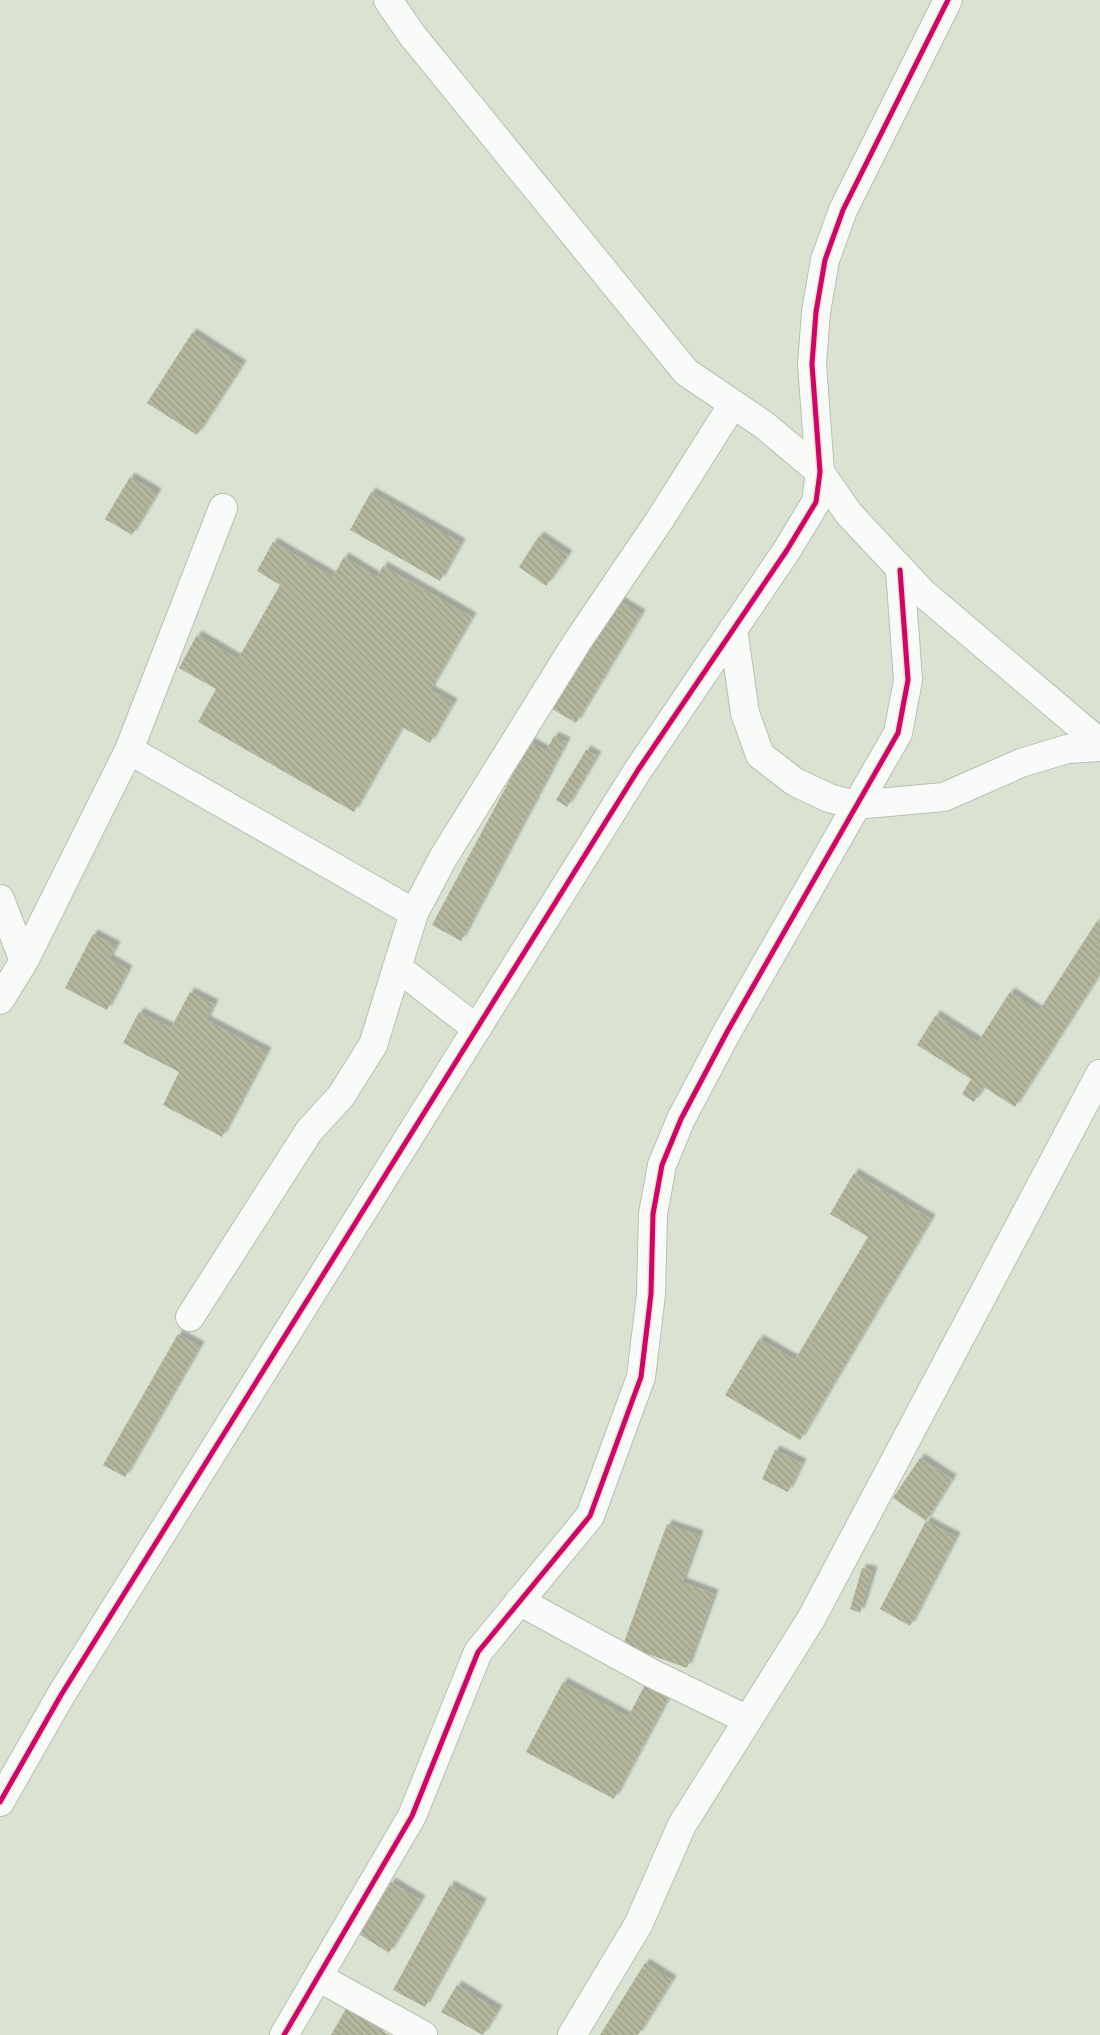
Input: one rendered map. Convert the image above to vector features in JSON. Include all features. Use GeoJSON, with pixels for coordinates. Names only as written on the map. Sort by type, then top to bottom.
{"type":"FeatureCollection","features":[{"type":"Feature","properties":{"kind":"street"},"geometry":{"type":"LineString","coordinates":[[388,0],[412,35],[686,372],[764,425],[820,472],[849,514],[924,594],[1100,743]]}},
{"type":"Feature","properties":{"kind":"street"},"geometry":{"type":"LineString","coordinates":[[0,1802],[61,1695],[638,770],[787,550],[816,502],[820,472],[812,364],[816,312],[826,260],[843,210],[948,0]]}},
{"type":"Feature","properties":{"kind":"street"},"geometry":{"type":"LineString","coordinates":[[190,1317],[309,1131],[341,1096],[373,1045],[414,912],[443,858],[577,642],[659,521],[733,404]]}},
{"type":"Feature","properties":{"kind":"street"},"geometry":{"type":"LineString","coordinates":[[0,1000],[24,961],[129,750],[223,508]]}},
{"type":"Feature","properties":{"kind":"street"},"geometry":{"type":"LineString","coordinates":[[284,2035],[412,1816],[478,1652],[590,1516],[641,1377],[651,1294],[653,1214],[662,1165],[681,1119],[727,1032],[855,805],[898,733],[908,680],[900,570]]}},
{"type":"Feature","properties":{"kind":"street"},"geometry":{"type":"LineString","coordinates":[[732,629],[745,713],[760,755],[795,782],[829,798],[855,805],[944,797],[1021,763],[1066,749],[1100,747]]}},
{"type":"Feature","properties":{"kind":"street"},"geometry":{"type":"LineString","coordinates":[[129,750],[414,912]]}},
{"type":"Feature","properties":{"kind":"street"},"geometry":{"type":"LineString","coordinates":[[0,899],[24,961]]}},
{"type":"Feature","properties":{"kind":"street"},"geometry":{"type":"LineString","coordinates":[[397,967],[477,1029]]}},
{"type":"Feature","properties":{"kind":"street"},"geometry":{"type":"LineString","coordinates":[[572,2035],[638,1925],[682,1826],[811,1619],[1100,1074]]}},
{"type":"Feature","properties":{"kind":"street"},"geometry":{"type":"LineString","coordinates":[[519,1601],[651,1673],[748,1720]]}},
{"type":"Feature","properties":{"kind":"street"},"geometry":{"type":"LineString","coordinates":[[318,1977],[423,2035]]}},
{"type":"Feature","properties":{"kind":"building"},"geometry":{"type":"Polygon","coordinates":[[[192,333],[242,365],[197,435],[147,403],[192,333]]]}},
{"type":"Feature","properties":{"kind":"building"},"geometry":{"type":"Polygon","coordinates":[[[130,477],[157,493],[132,535],[105,519],[130,477]]]}},
{"type":"Feature","properties":{"kind":"building"},"geometry":{"type":"Polygon","coordinates":[[[371,492],[461,543],[440,581],[350,530],[371,492]]]}},
{"type":"Feature","properties":{"kind":"building"},"geometry":{"type":"Polygon","coordinates":[[[539,536],[568,555],[546,586],[519,567],[539,536]]]}},
{"type":"Feature","properties":{"kind":"building"},"geometry":{"type":"Polygon","coordinates":[[[273,542],[333,577],[344,557],[377,577],[383,566],[472,617],[430,690],[453,703],[430,743],[402,727],[354,812],[198,722],[216,689],[179,668],[197,635],[238,659],[280,585],[257,571],[273,542]]]}},
{"type":"Feature","properties":{"kind":"building"},"geometry":{"type":"Polygon","coordinates":[[[614,598],[641,614],[576,723],[549,707],[614,598]]]}},
{"type":"Feature","properties":{"kind":"building"},"geometry":{"type":"Polygon","coordinates":[[[554,736],[566,742],[461,941],[432,925],[530,742],[546,751],[554,736]]]}},
{"type":"Feature","properties":{"kind":"building"},"geometry":{"type":"Polygon","coordinates":[[[586,750],[597,756],[567,807],[556,800],[586,750]]]}},
{"type":"Feature","properties":{"kind":"building"},"geometry":{"type":"Polygon","coordinates":[[[1097,921],[1100,923],[1100,973],[1015,1107],[984,1087],[974,1102],[962,1094],[971,1079],[917,1045],[936,1015],[978,1042],[1010,992],[1039,1011],[1097,921]]]}},
{"type":"Feature","properties":{"kind":"building"},"geometry":{"type":"Polygon","coordinates":[[[93,934],[116,946],[109,959],[128,970],[107,1010],[65,988],[93,934]]]}},
{"type":"Feature","properties":{"kind":"building"},"geometry":{"type":"Polygon","coordinates":[[[190,992],[214,1004],[206,1020],[267,1052],[222,1137],[163,1105],[179,1072],[123,1043],[139,1012],[171,1028],[190,992]]]}},
{"type":"Feature","properties":{"kind":"building"},"geometry":{"type":"Polygon","coordinates":[[[854,1173],[931,1219],[800,1440],[725,1395],[759,1339],[795,1360],[868,1237],[830,1214],[854,1173]]]}},
{"type":"Feature","properties":{"kind":"building"},"geometry":{"type":"Polygon","coordinates":[[[178,1334],[200,1346],[125,1477],[103,1465],[178,1334]]]}},
{"type":"Feature","properties":{"kind":"building"},"geometry":{"type":"Polygon","coordinates":[[[775,1450],[802,1463],[788,1492],[762,1479],[775,1450]]]}},
{"type":"Feature","properties":{"kind":"building"},"geometry":{"type":"Polygon","coordinates":[[[920,1458],[952,1479],[926,1521],[893,1498],[920,1458]]]}},
{"type":"Feature","properties":{"kind":"building"},"geometry":{"type":"Polygon","coordinates":[[[926,1521],[956,1537],[910,1626],[880,1609],[926,1521]]]}},
{"type":"Feature","properties":{"kind":"building"},"geometry":{"type":"Polygon","coordinates":[[[667,1524],[699,1535],[682,1582],[714,1594],[687,1668],[623,1645],[667,1524]]]}},
{"type":"Feature","properties":{"kind":"building"},"geometry":{"type":"Polygon","coordinates":[[[862,1568],[873,1571],[860,1613],[850,1609],[862,1568]]]}},
{"type":"Feature","properties":{"kind":"building"},"geometry":{"type":"Polygon","coordinates":[[[647,1681],[670,1694],[614,1799],[526,1752],[563,1682],[628,1717],[647,1681]]]}},
{"type":"Feature","properties":{"kind":"building"},"geometry":{"type":"Polygon","coordinates":[[[391,1882],[421,1900],[389,1953],[359,1934],[391,1882]]]}},
{"type":"Feature","properties":{"kind":"building"},"geometry":{"type":"Polygon","coordinates":[[[450,1885],[482,1903],[425,2007],[393,1990],[450,1885]]]}},
{"type":"Feature","properties":{"kind":"building"},"geometry":{"type":"Polygon","coordinates":[[[645,1963],[672,1980],[638,2035],[600,2035],[645,1963]]]}},
{"type":"Feature","properties":{"kind":"building"},"geometry":{"type":"Polygon","coordinates":[[[457,1985],[498,2010],[483,2035],[441,2012],[457,1985]]]}},
{"type":"Feature","properties":{"kind":"building"},"geometry":{"type":"Polygon","coordinates":[[[346,2009],[389,2035],[331,2035],[346,2009]]]}},
{"type":"Feature","properties":{"kind":"cycle path"},"geometry":{"type":"LineString","coordinates":[[0,1802],[61,1695],[638,770],[787,550],[816,502],[820,472],[812,364],[816,312],[825,260],[843,210],[948,0]]}},
{"type":"Feature","properties":{"kind":"cycle path"},"geometry":{"type":"LineString","coordinates":[[284,2035],[412,1816],[478,1652],[590,1516],[641,1377],[651,1294],[653,1214],[662,1165],[681,1119],[727,1032],[898,733],[908,680],[900,570]]}}]}
